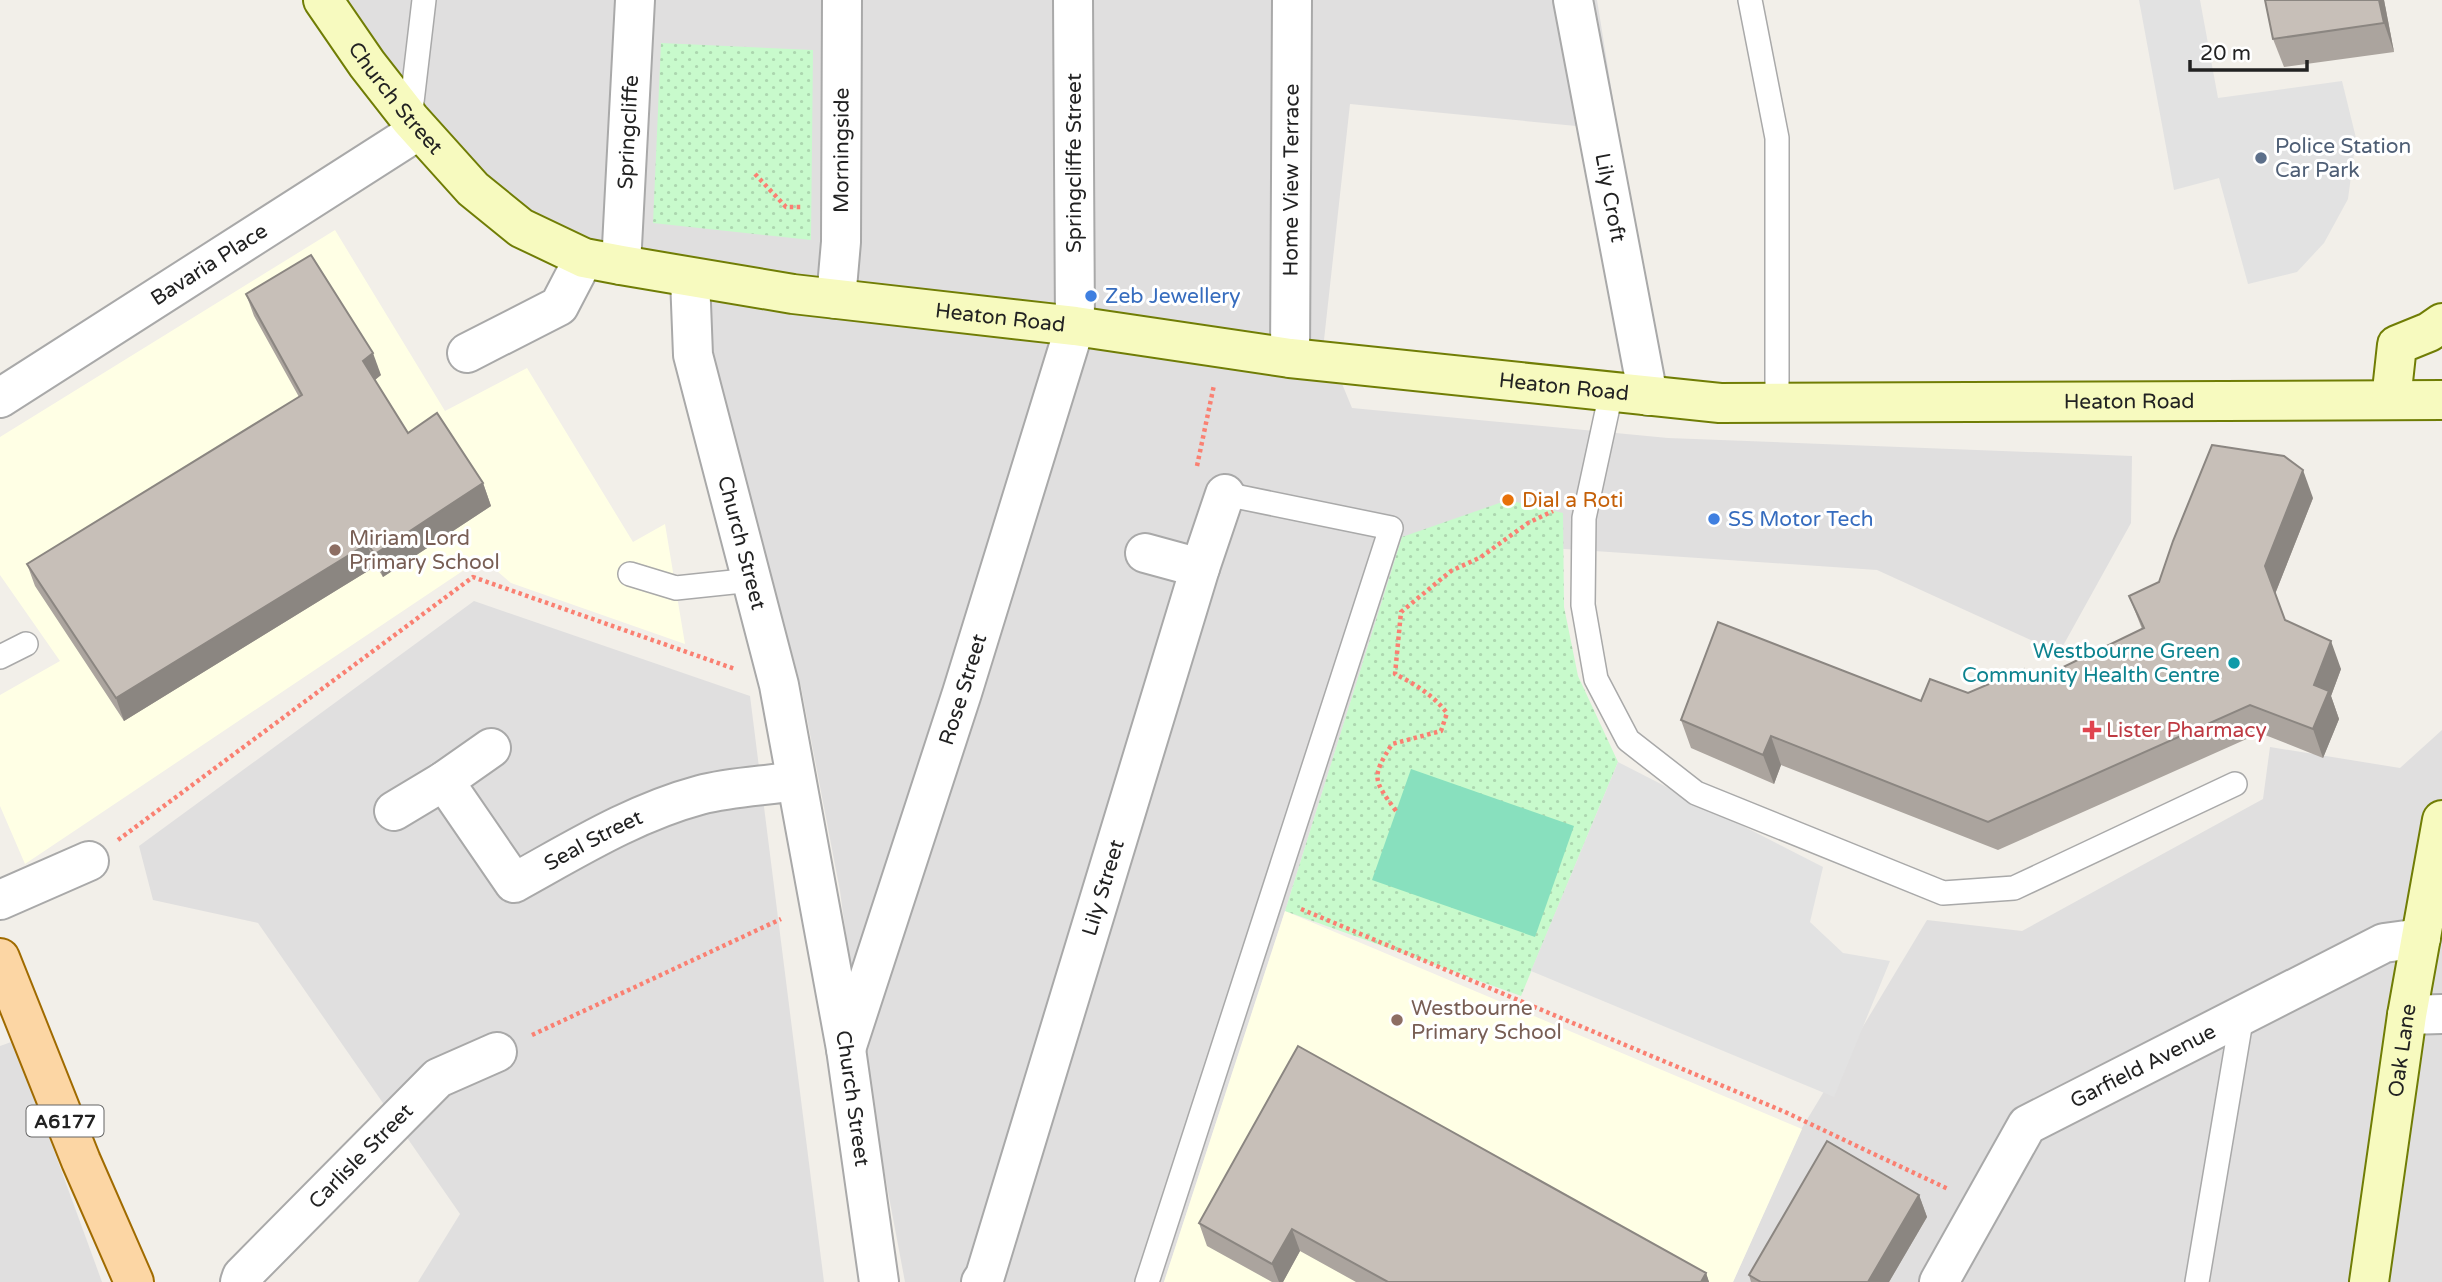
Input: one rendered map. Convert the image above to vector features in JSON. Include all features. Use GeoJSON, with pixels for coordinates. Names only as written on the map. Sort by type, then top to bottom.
{"type":"FeatureCollection","features":[{"type":"Feature","properties":{"kind":"main road","name":"A6177"},"geometry":{"type":"LineString","coordinates":[[0,958],[10,1013],[134,1282]]}},
{"type":"Feature","properties":{"kind":"street","name":"Church Street"},"geometry":{"type":"LineString","coordinates":[[323,0],[366,64],[414,124],[473,189],[521,228],[584,258],[690,278],[693,355],[779,685],[846,1049],[879,1282]]}},
{"type":"Feature","properties":{"kind":"street","name":"Springcliffe"},"geometry":{"type":"LineString","coordinates":[[621,265],[635,0]]}},
{"type":"Feature","properties":{"kind":"street","name":"Morningside"},"geometry":{"type":"LineString","coordinates":[[836,299],[841,208],[842,0]]}},
{"type":"Feature","properties":{"kind":"street","name":"Springcliffe Street"},"geometry":{"type":"LineString","coordinates":[[1073,0],[1074,326]]}},
{"type":"Feature","properties":{"kind":"street","name":"Home View Terrace"},"geometry":{"type":"LineString","coordinates":[[1290,358],[1292,0]]}},
{"type":"Feature","properties":{"kind":"street","name":"Lily Croft"},"geometry":{"type":"LineString","coordinates":[[1573,0],[1630,395]]}},
{"type":"Feature","properties":{"kind":"street","name":"Bavaria Place"},"geometry":{"type":"LineString","coordinates":[[0,398],[414,124]]}},
{"type":"Feature","properties":{"kind":"street"},"geometry":{"type":"LineString","coordinates":[[467,353],[559,306],[584,258]]}},
{"type":"Feature","properties":{"kind":"street","name":"Heaton Road"},"geometry":{"type":"LineString","coordinates":[[690,278],[836,299],[1074,326],[1290,358],[1720,403],[2442,400]]}},
{"type":"Feature","properties":{"kind":"street"},"geometry":{"type":"LineString","coordinates":[[2391,400],[2397,345],[2429,332],[2442,323]]}},
{"type":"Feature","properties":{"kind":"street","name":"Rose Street"},"geometry":{"type":"LineString","coordinates":[[846,1049],[962,693],[1074,326]]}},
{"type":"Feature","properties":{"kind":"street","name":"Lily Street"},"geometry":{"type":"LineString","coordinates":[[990,1280],[1200,568],[1210,486]]}},
{"type":"Feature","properties":{"kind":"street"},"geometry":{"type":"LineString","coordinates":[[1145,553],[1200,568]]}},
{"type":"Feature","properties":{"kind":"street"},"geometry":{"type":"LineString","coordinates":[[394,811],[491,748]]}},
{"type":"Feature","properties":{"kind":"street","name":"Seal Street"},"geometry":{"type":"LineString","coordinates":[[444,781],[514,883],[642,815],[701,795],[796,781]]}},
{"type":"Feature","properties":{"kind":"street","name":"Oak Lane"},"geometry":{"type":"LineString","coordinates":[[2369,1282],[2425,1014],[2421,938],[2442,820]]}},
{"type":"Feature","properties":{"kind":"street"},"geometry":{"type":"LineString","coordinates":[[0,900],[89,861]]}},
{"type":"Feature","properties":{"kind":"street","name":"Garfield Avenue"},"geometry":{"type":"LineString","coordinates":[[1939,1282],[2027,1125],[2384,943],[2421,938]]}},
{"type":"Feature","properties":{"kind":"street","name":"Carlisle Street"},"geometry":{"type":"LineString","coordinates":[[240,1282],[242,1276],[438,1077],[497,1052]]}},
{"type":"Feature","properties":{"kind":"lane"},"geometry":{"type":"LineString","coordinates":[[414,124],[424,0]]}},
{"type":"Feature","properties":{"kind":"lane"},"geometry":{"type":"LineString","coordinates":[[1750,0],[1777,138],[1777,403]]}},
{"type":"Feature","properties":{"kind":"lane"},"geometry":{"type":"LineString","coordinates":[[1630,395],[1584,518],[1583,605],[1596,679],[1628,740],[1696,793],[1943,893],[2014,888],[2235,784]]}},
{"type":"Feature","properties":{"kind":"lane"},"geometry":{"type":"LineString","coordinates":[[1147,1282],[1391,528],[1210,486]]}},
{"type":"Feature","properties":{"kind":"lane"},"geometry":{"type":"LineString","coordinates":[[630,574],[676,588],[752,580]]}},
{"type":"Feature","properties":{"kind":"lane"},"geometry":{"type":"LineString","coordinates":[[0,657],[26,644]]}},
{"type":"Feature","properties":{"kind":"lane"},"geometry":{"type":"LineString","coordinates":[[2197,1282],[2242,1015]]}},
{"type":"Feature","properties":{"kind":"path"},"geometry":{"type":"LineString","coordinates":[[755,174],[786,207],[841,208]]}},
{"type":"Feature","properties":{"kind":"path"},"geometry":{"type":"LineString","coordinates":[[1210,486],[1222,347]]}},
{"type":"Feature","properties":{"kind":"path"},"geometry":{"type":"LineString","coordinates":[[1396,811],[1379,788],[1377,768],[1392,744],[1441,731],[1447,713],[1438,701],[1418,685],[1395,674],[1401,612],[1451,571],[1481,557],[1528,523],[1558,508]]}},
{"type":"Feature","properties":{"kind":"path"},"geometry":{"type":"LineString","coordinates":[[89,861],[473,578],[779,685]]}},
{"type":"Feature","properties":{"kind":"path"},"geometry":{"type":"LineString","coordinates":[[1271,897],[1785,1112],[1982,1205]]}},
{"type":"Feature","properties":{"kind":"path"},"geometry":{"type":"LineString","coordinates":[[497,1052],[819,902]]}},
{"type":"Feature","properties":{"kind":"shaded area"},"geometry":{"type":"Polygon","coordinates":[[[340,0],[1597,0],[1618,130],[1350,104],[1324,340],[1352,408],[1668,438],[2132,456],[2131,523],[2059,653],[1877,570],[1402,538],[1285,911],[1164,1282],[905,1282],[861,1048],[840,891],[801,687],[710,352],[709,268],[615,252],[528,216],[429,119],[340,0]]]}},
{"type":"Feature","properties":{"kind":"shaded area","name":"Police Station Car Park"},"geometry":{"type":"Polygon","coordinates":[[[2139,0],[2200,0],[2218,98],[2342,81],[2356,138],[2348,199],[2324,243],[2297,272],[2248,284],[2219,178],[2174,190],[2139,0]]]}},
{"type":"Feature","properties":{"kind":"shaded area","name":"Miriam Lord Primary School"},"geometry":{"type":"Polygon","coordinates":[[[335,230],[445,411],[527,368],[633,542],[665,524],[685,644],[511,583],[482,558],[25,864],[0,806],[0,695],[60,661],[0,575],[0,437],[335,230]]]}},
{"type":"Feature","properties":{"kind":"shaded area"},"geometry":{"type":"Polygon","coordinates":[[[474,601],[750,696],[824,1282],[418,1282],[460,1214],[258,923],[153,900],[139,846],[474,601]]]}},
{"type":"Feature","properties":{"kind":"shaded area"},"geometry":{"type":"Polygon","coordinates":[[[2442,730],[2442,1282],[1733,1282],[1802,1128],[1927,920],[2022,931],[2263,799],[2270,747],[2400,768],[2442,730]]]}},
{"type":"Feature","properties":{"kind":"shaded area"},"geometry":{"type":"Polygon","coordinates":[[[1618,762],[1823,867],[1810,922],[1843,953],[1890,961],[1834,1097],[1531,971],[1618,762]]]}},
{"type":"Feature","properties":{"kind":"shaded area","name":"Westbourne Primary School"},"geometry":{"type":"Polygon","coordinates":[[[1285,911],[1802,1129],[1733,1282],[1164,1282],[1285,911]]]}},
{"type":"Feature","properties":{"kind":"shaded area"},"geometry":{"type":"Polygon","coordinates":[[[14,1041],[102,1282],[0,1282],[0,1046],[14,1041]]]}},
{"type":"Feature","properties":{"kind":"green space"},"geometry":{"type":"Polygon","coordinates":[[[661,43],[813,50],[811,240],[653,223],[661,43]]]}},
{"type":"Feature","properties":{"kind":"green space"},"geometry":{"type":"Polygon","coordinates":[[[1508,500],[1563,513],[1564,607],[1578,676],[1618,762],[1521,996],[1285,911],[1402,537],[1508,500]]]}},
{"type":"Feature","properties":{"kind":"green space"},"geometry":{"type":"Polygon","coordinates":[[[1411,769],[1574,826],[1535,937],[1372,880],[1411,769]]]}},
{"type":"Feature","properties":{"kind":"building"},"geometry":{"type":"Polygon","coordinates":[[[2265,0],[2379,0],[2384,23],[2273,39],[2265,0]]]}},
{"type":"Feature","properties":{"kind":"building"},"geometry":{"type":"Polygon","coordinates":[[[311,255],[373,353],[363,361],[408,433],[437,413],[483,483],[375,554],[367,544],[116,698],[27,564],[302,395],[246,294],[311,255]]]}},
{"type":"Feature","properties":{"kind":"building","name":"Westbourne Green Community Health Centre"},"geometry":{"type":"Polygon","coordinates":[[[2212,445],[2284,456],[2303,470],[2265,566],[2285,620],[2331,641],[2314,685],[2329,691],[2313,729],[2250,705],[1988,822],[1771,736],[1763,755],[1681,720],[1718,622],[1921,701],[1930,679],[1968,693],[2024,669],[2030,683],[2144,628],[2129,596],[2159,582],[2212,445]]]}},
{"type":"Feature","properties":{"kind":"building"},"geometry":{"type":"Polygon","coordinates":[[[1298,1046],[1706,1273],[1701,1282],[1388,1282],[1292,1229],[1272,1264],[1199,1223],[1298,1046]]]}},
{"type":"Feature","properties":{"kind":"building"},"geometry":{"type":"Polygon","coordinates":[[[1827,1141],[1919,1195],[1868,1282],[1761,1282],[1749,1275],[1827,1141]]]}},
{"type":"Feature","properties":{"kind":"place","name":"Police Station Car Park"},"geometry":{"type":"Point","coordinates":[2261,158]}},
{"type":"Feature","properties":{"kind":"place","name":"Zeb Jewellery"},"geometry":{"type":"Point","coordinates":[1091,296]}},
{"type":"Feature","properties":{"kind":"place","name":"Dial a Roti"},"geometry":{"type":"Point","coordinates":[1508,500]}},
{"type":"Feature","properties":{"kind":"place","name":"SS Motor Tech"},"geometry":{"type":"Point","coordinates":[1714,519]}},
{"type":"Feature","properties":{"kind":"place","name":"Miriam Lord Primary School"},"geometry":{"type":"Point","coordinates":[335,550]}},
{"type":"Feature","properties":{"kind":"place","name":"Westbourne Green Community Health Centre"},"geometry":{"type":"Point","coordinates":[2234,663]}},
{"type":"Feature","properties":{"kind":"place","name":"Lister Pharmacy"},"geometry":{"type":"Point","coordinates":[2092,730]}},
{"type":"Feature","properties":{"kind":"place","name":"Westbourne Primary School"},"geometry":{"type":"Point","coordinates":[1397,1020]}}]}
